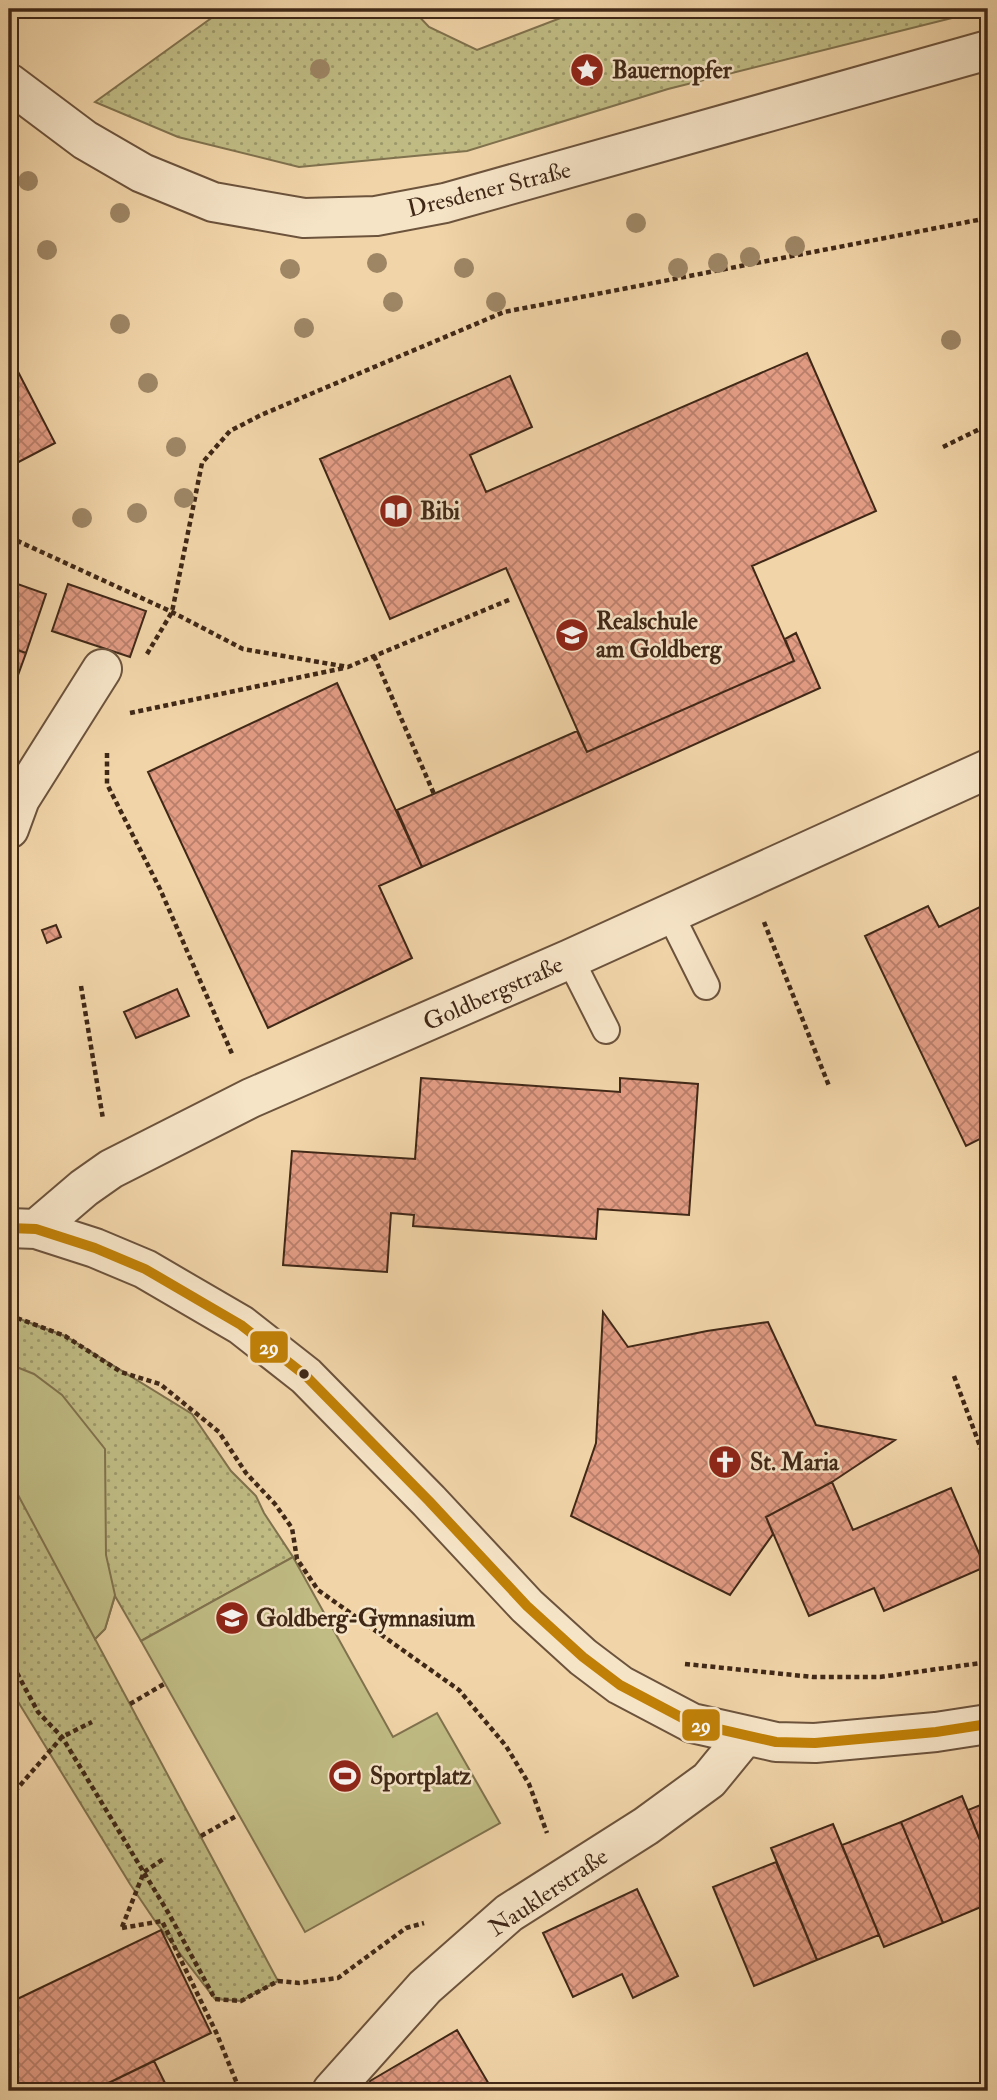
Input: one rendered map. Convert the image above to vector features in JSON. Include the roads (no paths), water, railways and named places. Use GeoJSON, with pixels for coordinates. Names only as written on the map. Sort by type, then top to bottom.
{"type":"FeatureCollection","features":[{"type":"Feature","properties":{"kind":"street","name":"Dresdener Straße"},"geometry":{"type":"LineString","coordinates":[[9,83],[96,147],[142,173],[213,202],[304,218],[376,216],[471,195],[988,50]]}},
{"type":"Feature","properties":{"kind":"street"},"geometry":{"type":"LineString","coordinates":[[9,829],[20,799],[90,716],[102,669]]}},
{"type":"Feature","properties":{"kind":"street","name":"Goldbergstraße"},"geometry":{"type":"LineString","coordinates":[[22,1228],[111,1169],[251,1098],[570,959],[988,769]]}},
{"type":"Feature","properties":{"kind":"street"},"geometry":{"type":"LineString","coordinates":[[22,1228],[94,1248],[145,1269],[241,1325],[306,1377],[429,1501],[527,1606],[583,1657],[620,1685],[692,1723],[776,1742],[815,1743],[936,1732],[988,1724]]}},
{"type":"Feature","properties":{"kind":"street","name":"Nauklerstraße"},"geometry":{"type":"LineString","coordinates":[[332,2091],[425,1987],[509,1913],[646,1826],[709,1780],[745,1736]]}},
{"type":"Feature","properties":{"kind":"lane"},"geometry":{"type":"LineString","coordinates":[[670,914],[706,986]]}},
{"type":"Feature","properties":{"kind":"lane"},"geometry":{"type":"LineString","coordinates":[[570,959],[606,1030]]}},
{"type":"Feature","properties":{"kind":"place","name":"Bauernopfer"},"geometry":{"type":"Point","coordinates":[587,70]}},
{"type":"Feature","properties":{"kind":"place","name":"Bibi"},"geometry":{"type":"Point","coordinates":[396,511]}},
{"type":"Feature","properties":{"kind":"place","name":"Realschule am Goldberg"},"geometry":{"type":"Point","coordinates":[572,635]}},
{"type":"Feature","properties":{"kind":"place","name":"St. Maria"},"geometry":{"type":"Point","coordinates":[725,1462]}},
{"type":"Feature","properties":{"kind":"place","name":"Goldberg-Gymnasium"},"geometry":{"type":"Point","coordinates":[232,1618]}},
{"type":"Feature","properties":{"kind":"place","name":"Sportplatz"},"geometry":{"type":"Point","coordinates":[345,1776]}}]}
